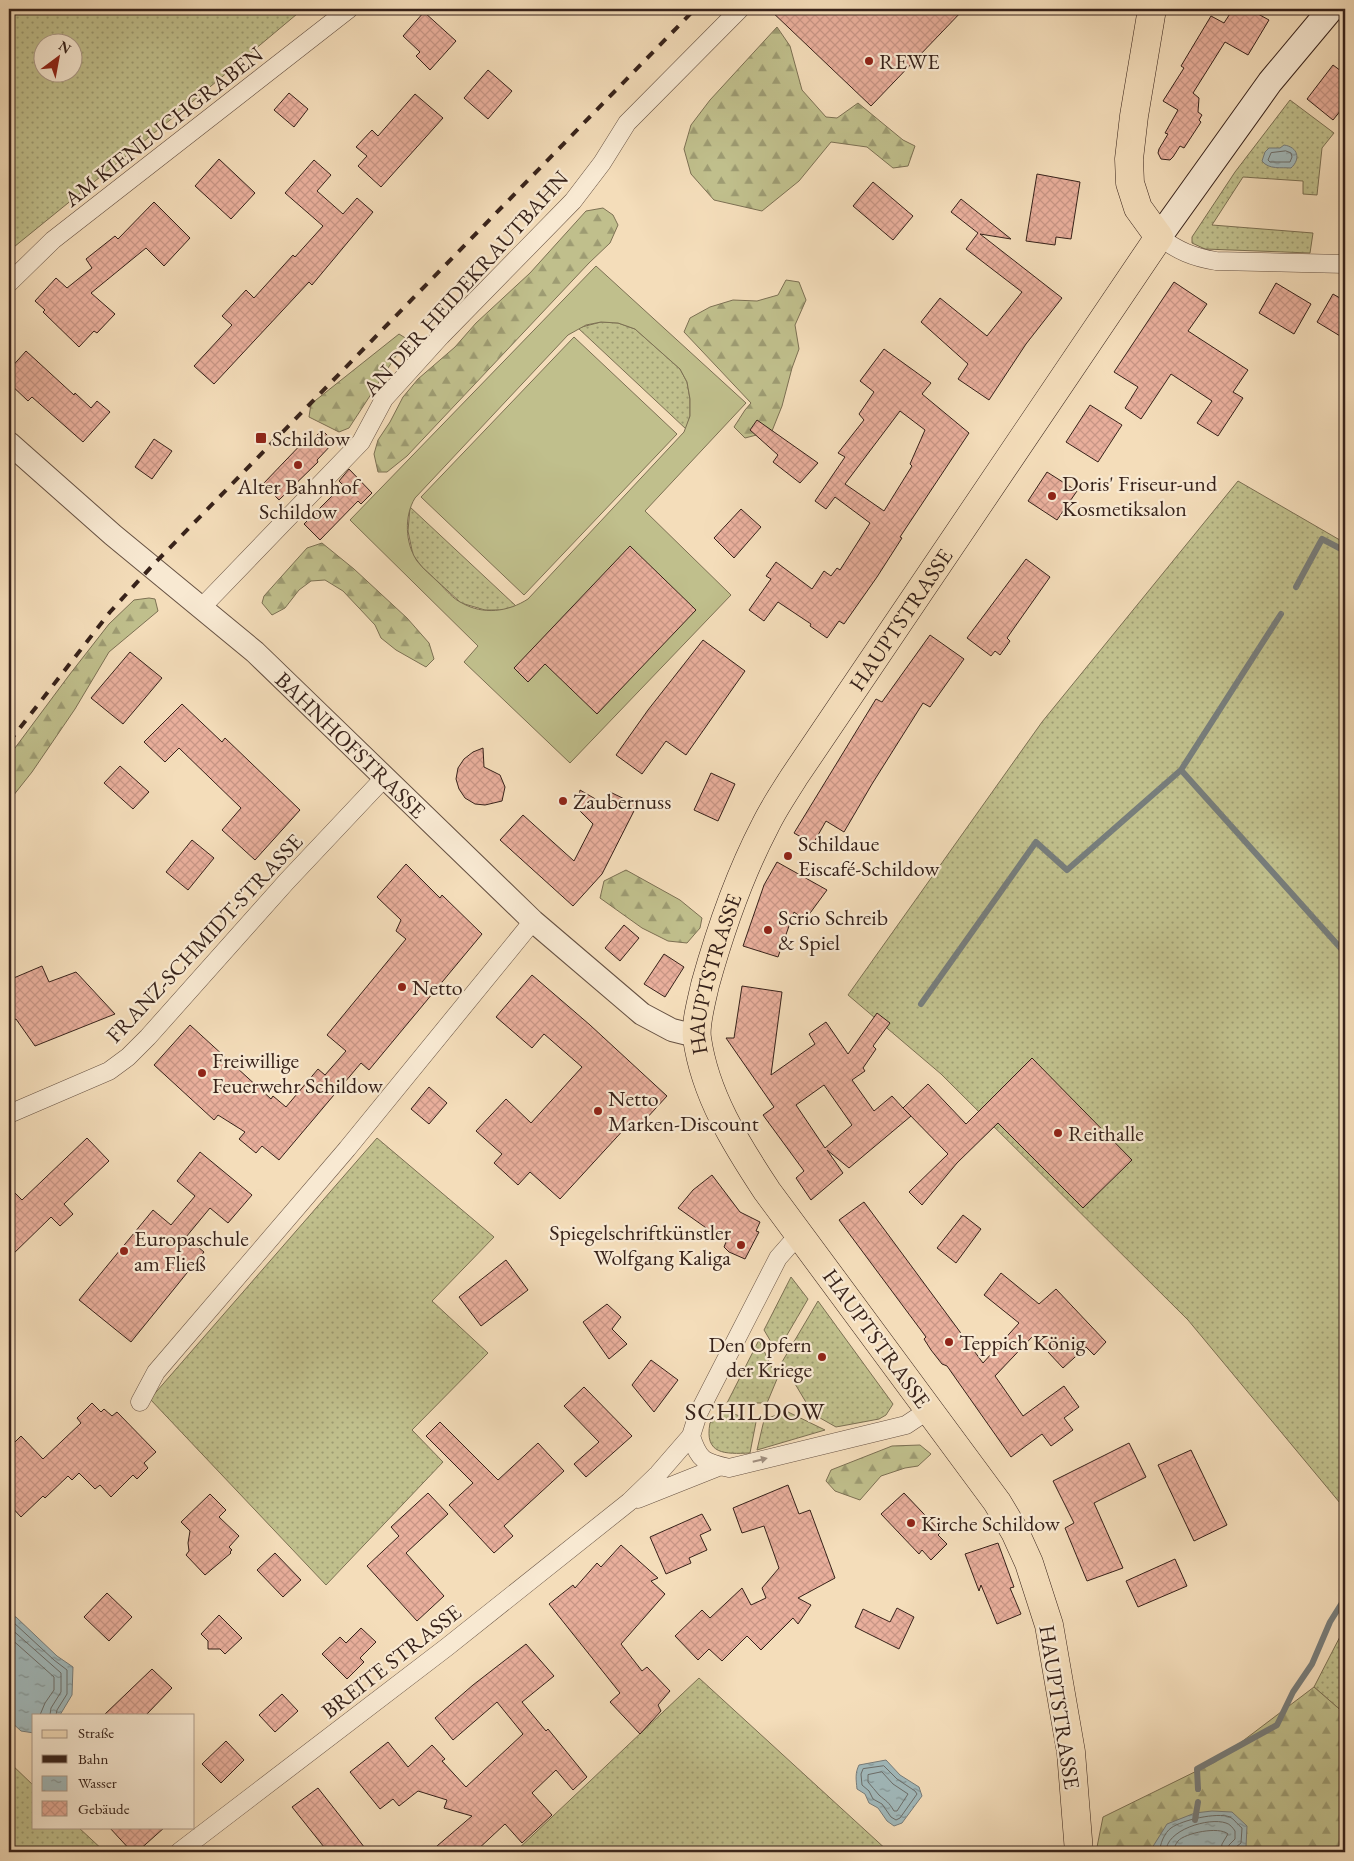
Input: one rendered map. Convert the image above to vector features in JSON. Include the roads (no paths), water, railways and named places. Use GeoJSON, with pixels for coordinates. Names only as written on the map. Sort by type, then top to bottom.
{"type":"FeatureCollection","features":[{"type":"Feature","properties":{"kind":"main road"},"geometry":{"type":"LineString","coordinates":[[1152,9],[1134,116],[1130,183],[1138,208],[1159,237],[1270,82],[1331,9]]}},
{"type":"Feature","properties":{"kind":"main road","name":"HAUPTSTRASSE"},"geometry":{"type":"LineString","coordinates":[[1079,1852],[1069,1743],[1049,1625],[1029,1563],[1015,1532],[997,1502],[768,1191],[735,1142],[708,1083],[696,1036],[701,1002],[713,958],[732,902],[765,825],[798,770],[1159,237]]}},
{"type":"Feature","properties":{"kind":"street","name":"AM KIENLUCHGRABEN"},"geometry":{"type":"LineString","coordinates":[[9,283],[53,240],[349,9]]}},
{"type":"Feature","properties":{"kind":"street","name":"AN DER HEIDEKRAUTBAHN"},"geometry":{"type":"LineString","coordinates":[[202,607],[361,442],[384,399],[441,336],[573,201],[602,163],[627,123],[740,9]]}},
{"type":"Feature","properties":{"kind":"street"},"geometry":{"type":"LineString","coordinates":[[1159,237],[1178,251],[1196,258],[1216,261],[1345,264]]}},
{"type":"Feature","properties":{"kind":"street","name":"BAHNHOFSTRASSE"},"geometry":{"type":"LineString","coordinates":[[9,443],[113,535],[255,652],[533,921],[642,1014],[672,1030],[696,1036]]}},
{"type":"Feature","properties":{"kind":"street","name":"FRANZ-SCHMIDT-STRASSE"},"geometry":{"type":"LineString","coordinates":[[9,1114],[109,1071],[128,1057],[384,777]]}},
{"type":"Feature","properties":{"kind":"street"},"geometry":{"type":"LineString","coordinates":[[140,1402],[156,1372],[341,1156],[533,921]]}},
{"type":"Feature","properties":{"kind":"street","name":"BREITE STRASSE"},"geometry":{"type":"LineString","coordinates":[[179,1852],[447,1647],[629,1502],[658,1474],[691,1436],[698,1414],[778,1258],[800,1233]]}},
{"type":"Feature","properties":{"kind":"street","name":"BREITE STRASSE"},"geometry":{"type":"LineString","coordinates":[[691,1436],[697,1455],[713,1464],[729,1468],[906,1425],[930,1409]]}},
{"type":"Feature","properties":{"kind":"street","name":"BREITE STRASSE"},"geometry":{"type":"LineString","coordinates":[[629,1502],[721,1466]]}},
{"type":"Feature","properties":{"kind":"water"},"geometry":{"type":"Polygon","coordinates":[[[1284,145],[1292,148],[1297,157],[1291,168],[1275,168],[1268,166],[1262,161],[1265,152],[1269,148],[1280,148],[1284,145]]]}},
{"type":"Feature","properties":{"kind":"water"},"geometry":{"type":"Polygon","coordinates":[[[9,1615],[16,1617],[57,1656],[73,1667],[72,1695],[61,1714],[32,1714],[32,1733],[21,1731],[9,1720],[9,1615]]]}},
{"type":"Feature","properties":{"kind":"water"},"geometry":{"type":"Polygon","coordinates":[[[886,1760],[900,1775],[919,1787],[922,1796],[902,1823],[894,1826],[887,1821],[878,1808],[869,1803],[865,1794],[857,1789],[856,1773],[859,1765],[886,1760]]]}},
{"type":"Feature","properties":{"kind":"water"},"geometry":{"type":"Polygon","coordinates":[[[1212,1811],[1232,1812],[1247,1826],[1246,1847],[1235,1852],[1156,1852],[1152,1848],[1167,1824],[1195,1813],[1212,1811]]]}},
{"type":"Feature","properties":{"kind":"waterway"},"geometry":{"type":"LineString","coordinates":[[1296,587],[1322,539],[1345,551]]}},
{"type":"Feature","properties":{"kind":"waterway"},"geometry":{"type":"LineString","coordinates":[[1181,770],[1281,614]]}},
{"type":"Feature","properties":{"kind":"waterway"},"geometry":{"type":"LineString","coordinates":[[921,1004],[1036,842],[1067,870],[1181,770],[1345,953]]}},
{"type":"Feature","properties":{"kind":"waterway"},"geometry":{"type":"LineString","coordinates":[[1198,1789],[1197,1769],[1277,1725],[1293,1692],[1312,1664],[1330,1622],[1345,1598]]}},
{"type":"Feature","properties":{"kind":"waterway"},"geometry":{"type":"LineString","coordinates":[[1195,1820],[1198,1802]]}},
{"type":"Feature","properties":{"kind":"railway"},"geometry":{"type":"LineString","coordinates":[[9,742],[110,612],[152,566],[695,9]]}},
{"type":"Feature","properties":{"kind":"place","name":"REWE"},"geometry":{"type":"Point","coordinates":[869,61]}},
{"type":"Feature","properties":{"kind":"place","name":"Schildow"},"geometry":{"type":"Point","coordinates":[261,438]}},
{"type":"Feature","properties":{"kind":"place","name":"Alter Bahnhof Schildow"},"geometry":{"type":"Point","coordinates":[298,465]}},
{"type":"Feature","properties":{"kind":"place","name":"Doris' Friseur-und Kosmetiksalon"},"geometry":{"type":"Point","coordinates":[1052,496]}},
{"type":"Feature","properties":{"kind":"place","name":"Zaubernuss"},"geometry":{"type":"Point","coordinates":[563,801]}},
{"type":"Feature","properties":{"kind":"place","name":"Schildaue Eiscafé-Schildow"},"geometry":{"type":"Point","coordinates":[788,856]}},
{"type":"Feature","properties":{"kind":"place","name":"Scrio Schreib & Spiel"},"geometry":{"type":"Point","coordinates":[768,930]}},
{"type":"Feature","properties":{"kind":"place","name":"Netto"},"geometry":{"type":"Point","coordinates":[402,987]}},
{"type":"Feature","properties":{"kind":"place","name":"Freiwillige Feuerwehr Schildow"},"geometry":{"type":"Point","coordinates":[202,1073]}},
{"type":"Feature","properties":{"kind":"place","name":"Netto Marken-Discount"},"geometry":{"type":"Point","coordinates":[598,1111]}},
{"type":"Feature","properties":{"kind":"place","name":"Reithalle"},"geometry":{"type":"Point","coordinates":[1058,1133]}},
{"type":"Feature","properties":{"kind":"place","name":"Spiegelschriftkünstler Wolfgang Kaliga"},"geometry":{"type":"Point","coordinates":[741,1245]}},
{"type":"Feature","properties":{"kind":"place","name":"Europaschule am Fließ"},"geometry":{"type":"Point","coordinates":[124,1251]}},
{"type":"Feature","properties":{"kind":"place","name":"Teppich König"},"geometry":{"type":"Point","coordinates":[949,1342]}},
{"type":"Feature","properties":{"kind":"place","name":"Den Opfern der Kriege"},"geometry":{"type":"Point","coordinates":[822,1357]}},
{"type":"Feature","properties":{"kind":"place","name":"Kirche Schildow"},"geometry":{"type":"Point","coordinates":[911,1523]}},
{"type":"Feature","properties":{"kind":"district","name":"SCHILDOW"},"geometry":{"type":"Point","coordinates":[755,1411]}}]}
